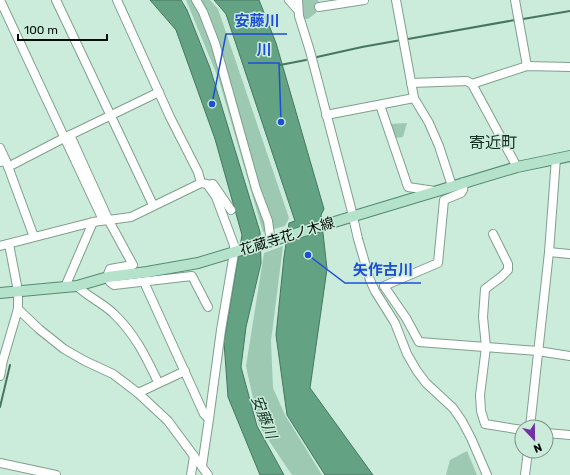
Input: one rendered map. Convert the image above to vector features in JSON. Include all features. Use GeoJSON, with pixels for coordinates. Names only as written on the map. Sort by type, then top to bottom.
{"type":"FeatureCollection","features":[{"type":"Feature","properties":{"kind":"main road","name":"花蔵寺花ノ木線"},"geometry":{"type":"LineString","coordinates":[[0,293],[77,286],[108,277],[173,269],[198,263],[464,182],[517,167],[570,156]]}},
{"type":"Feature","properties":{"kind":"street"},"geometry":{"type":"LineString","coordinates":[[0,0],[67,136],[106,221],[133,265],[110,269],[108,274],[110,282],[114,285],[192,276],[208,307]]}},
{"type":"Feature","properties":{"kind":"street"},"geometry":{"type":"LineString","coordinates":[[56,0],[153,205]]}},
{"type":"Feature","properties":{"kind":"street"},"geometry":{"type":"LineString","coordinates":[[117,0],[159,92],[204,184],[216,197],[236,252],[221,330],[202,466]]}},
{"type":"Feature","properties":{"kind":"street"},"geometry":{"type":"LineString","coordinates":[[196,0],[215,43],[256,189],[268,221],[271,241]]}},
{"type":"Feature","properties":{"kind":"street"},"geometry":{"type":"LineString","coordinates":[[290,0],[297,9]]}},
{"type":"Feature","properties":{"kind":"street"},"geometry":{"type":"LineString","coordinates":[[298,0],[297,9],[326,115],[351,217],[370,280],[375,291],[395,323],[407,354],[417,371],[426,383],[453,408],[462,421],[487,475]]}},
{"type":"Feature","properties":{"kind":"street"},"geometry":{"type":"LineString","coordinates":[[319,7],[364,0]]}},
{"type":"Feature","properties":{"kind":"street"},"geometry":{"type":"LineString","coordinates":[[396,0],[414,98],[431,129],[452,186]]}},
{"type":"Feature","properties":{"kind":"street"},"geometry":{"type":"LineString","coordinates":[[515,0],[527,66]]}},
{"type":"Feature","properties":{"kind":"street"},"geometry":{"type":"LineString","coordinates":[[472,84],[527,66],[570,67]]}},
{"type":"Feature","properties":{"kind":"street"},"geometry":{"type":"LineString","coordinates":[[411,83],[467,81],[472,84],[517,167]]}},
{"type":"Feature","properties":{"kind":"street"},"geometry":{"type":"LineString","coordinates":[[5,163],[67,136],[159,92]]}},
{"type":"Feature","properties":{"kind":"street"},"geometry":{"type":"LineString","coordinates":[[326,115],[414,98]]}},
{"type":"Feature","properties":{"kind":"street"},"geometry":{"type":"LineString","coordinates":[[380,105],[408,187],[435,191]]}},
{"type":"Feature","properties":{"kind":"street"},"geometry":{"type":"LineString","coordinates":[[0,148],[34,237]]}},
{"type":"Feature","properties":{"kind":"street"},"geometry":{"type":"LineString","coordinates":[[531,419],[549,252],[556,158]]}},
{"type":"Feature","properties":{"kind":"street"},"geometry":{"type":"LineString","coordinates":[[464,182],[461,193],[444,200],[438,263],[384,286],[406,318],[419,342],[538,351],[570,356]]}},
{"type":"Feature","properties":{"kind":"street"},"geometry":{"type":"LineString","coordinates":[[0,246],[93,222],[131,217],[153,205],[204,184],[213,184],[231,210]]}},
{"type":"Feature","properties":{"kind":"street"},"geometry":{"type":"LineString","coordinates":[[65,287],[93,222]]}},
{"type":"Feature","properties":{"kind":"street"},"geometry":{"type":"LineString","coordinates":[[493,234],[508,264],[508,270],[485,289],[483,317],[486,347],[480,395],[481,411],[485,424],[514,429]]}},
{"type":"Feature","properties":{"kind":"street"},"geometry":{"type":"LineString","coordinates":[[0,376],[3,360],[18,309],[18,291],[9,244]]}},
{"type":"Feature","properties":{"kind":"street"},"geometry":{"type":"LineString","coordinates":[[549,252],[570,254]]}},
{"type":"Feature","properties":{"kind":"street"},"geometry":{"type":"LineString","coordinates":[[144,282],[204,414],[209,419]]}},
{"type":"Feature","properties":{"kind":"street"},"geometry":{"type":"LineString","coordinates":[[77,286],[114,314],[131,333],[141,347],[158,382]]}},
{"type":"Feature","properties":{"kind":"street"},"geometry":{"type":"LineString","coordinates":[[18,309],[39,329],[64,349],[113,374],[138,393],[168,421],[208,475]]}},
{"type":"Feature","properties":{"kind":"street"},"geometry":{"type":"LineString","coordinates":[[138,393],[158,382],[185,371]]}},
{"type":"Feature","properties":{"kind":"street"},"geometry":{"type":"LineString","coordinates":[[554,434],[570,435]]}},
{"type":"Feature","properties":{"kind":"street"},"geometry":{"type":"LineString","coordinates":[[191,475],[194,456]]}},
{"type":"Feature","properties":{"kind":"street"},"geometry":{"type":"LineString","coordinates":[[526,475],[527,459]]}},
{"type":"Feature","properties":{"kind":"street"},"geometry":{"type":"LineString","coordinates":[[0,463],[56,475]]}},
{"type":"Feature","properties":{"kind":"shaded area"},"geometry":{"type":"Polygon","coordinates":[[[150,0],[181,0],[187,10],[210,68],[260,232],[261,263],[246,327],[241,367],[257,426],[284,475],[260,475],[228,397],[224,342],[242,235],[215,139],[176,30],[150,0]]]}},
{"type":"Feature","properties":{"kind":"shaded area"},"geometry":{"type":"Polygon","coordinates":[[[186,0],[210,0],[218,9],[289,218],[285,226],[263,232],[219,80],[186,0]]]}},
{"type":"Feature","properties":{"kind":"shaded area"},"geometry":{"type":"Polygon","coordinates":[[[214,0],[259,0],[276,43],[324,209],[321,215],[327,269],[310,388],[373,475],[325,475],[287,415],[276,335],[289,223],[295,221],[226,14],[214,0]]]}},
{"type":"Feature","properties":{"kind":"shaded area"},"geometry":{"type":"Polygon","coordinates":[[[298,0],[318,0],[322,9],[319,11],[317,9],[316,13],[308,19],[303,19],[298,0]]]}},
{"type":"Feature","properties":{"kind":"shaded area"},"geometry":{"type":"Polygon","coordinates":[[[407,123],[403,137],[394,138],[390,124],[407,123]]]}},
{"type":"Feature","properties":{"kind":"shaded area"},"geometry":{"type":"Polygon","coordinates":[[[283,246],[271,341],[273,388],[285,415],[322,475],[292,475],[259,426],[246,366],[264,253],[283,246]]]}},
{"type":"Feature","properties":{"kind":"shaded area"},"geometry":{"type":"Polygon","coordinates":[[[467,451],[477,475],[446,475],[450,460],[467,451]]]}},
{"type":"Feature","properties":{"kind":"waterway"},"geometry":{"type":"LineString","coordinates":[[523,19],[570,11]]}},
{"type":"Feature","properties":{"kind":"waterway"},"geometry":{"type":"LineString","coordinates":[[408,39],[515,20]]}},
{"type":"Feature","properties":{"kind":"waterway"},"geometry":{"type":"LineString","coordinates":[[317,57],[401,40]]}},
{"type":"Feature","properties":{"kind":"waterway"},"geometry":{"type":"LineString","coordinates":[[280,65],[306,60]]}},
{"type":"Feature","properties":{"kind":"waterway"},"geometry":{"type":"LineString","coordinates":[[0,407],[10,365]]}},
{"type":"Feature","properties":{"kind":"place","name":"安藤川"},"geometry":{"type":"Point","coordinates":[212,104]}},
{"type":"Feature","properties":{"kind":"place","name":"川"},"geometry":{"type":"Point","coordinates":[281,122]}},
{"type":"Feature","properties":{"kind":"place","name":"矢作古川"},"geometry":{"type":"Point","coordinates":[308,255]}},
{"type":"Feature","properties":{"kind":"district","name":"寄近町"},"geometry":{"type":"Point","coordinates":[493,142]}}]}
